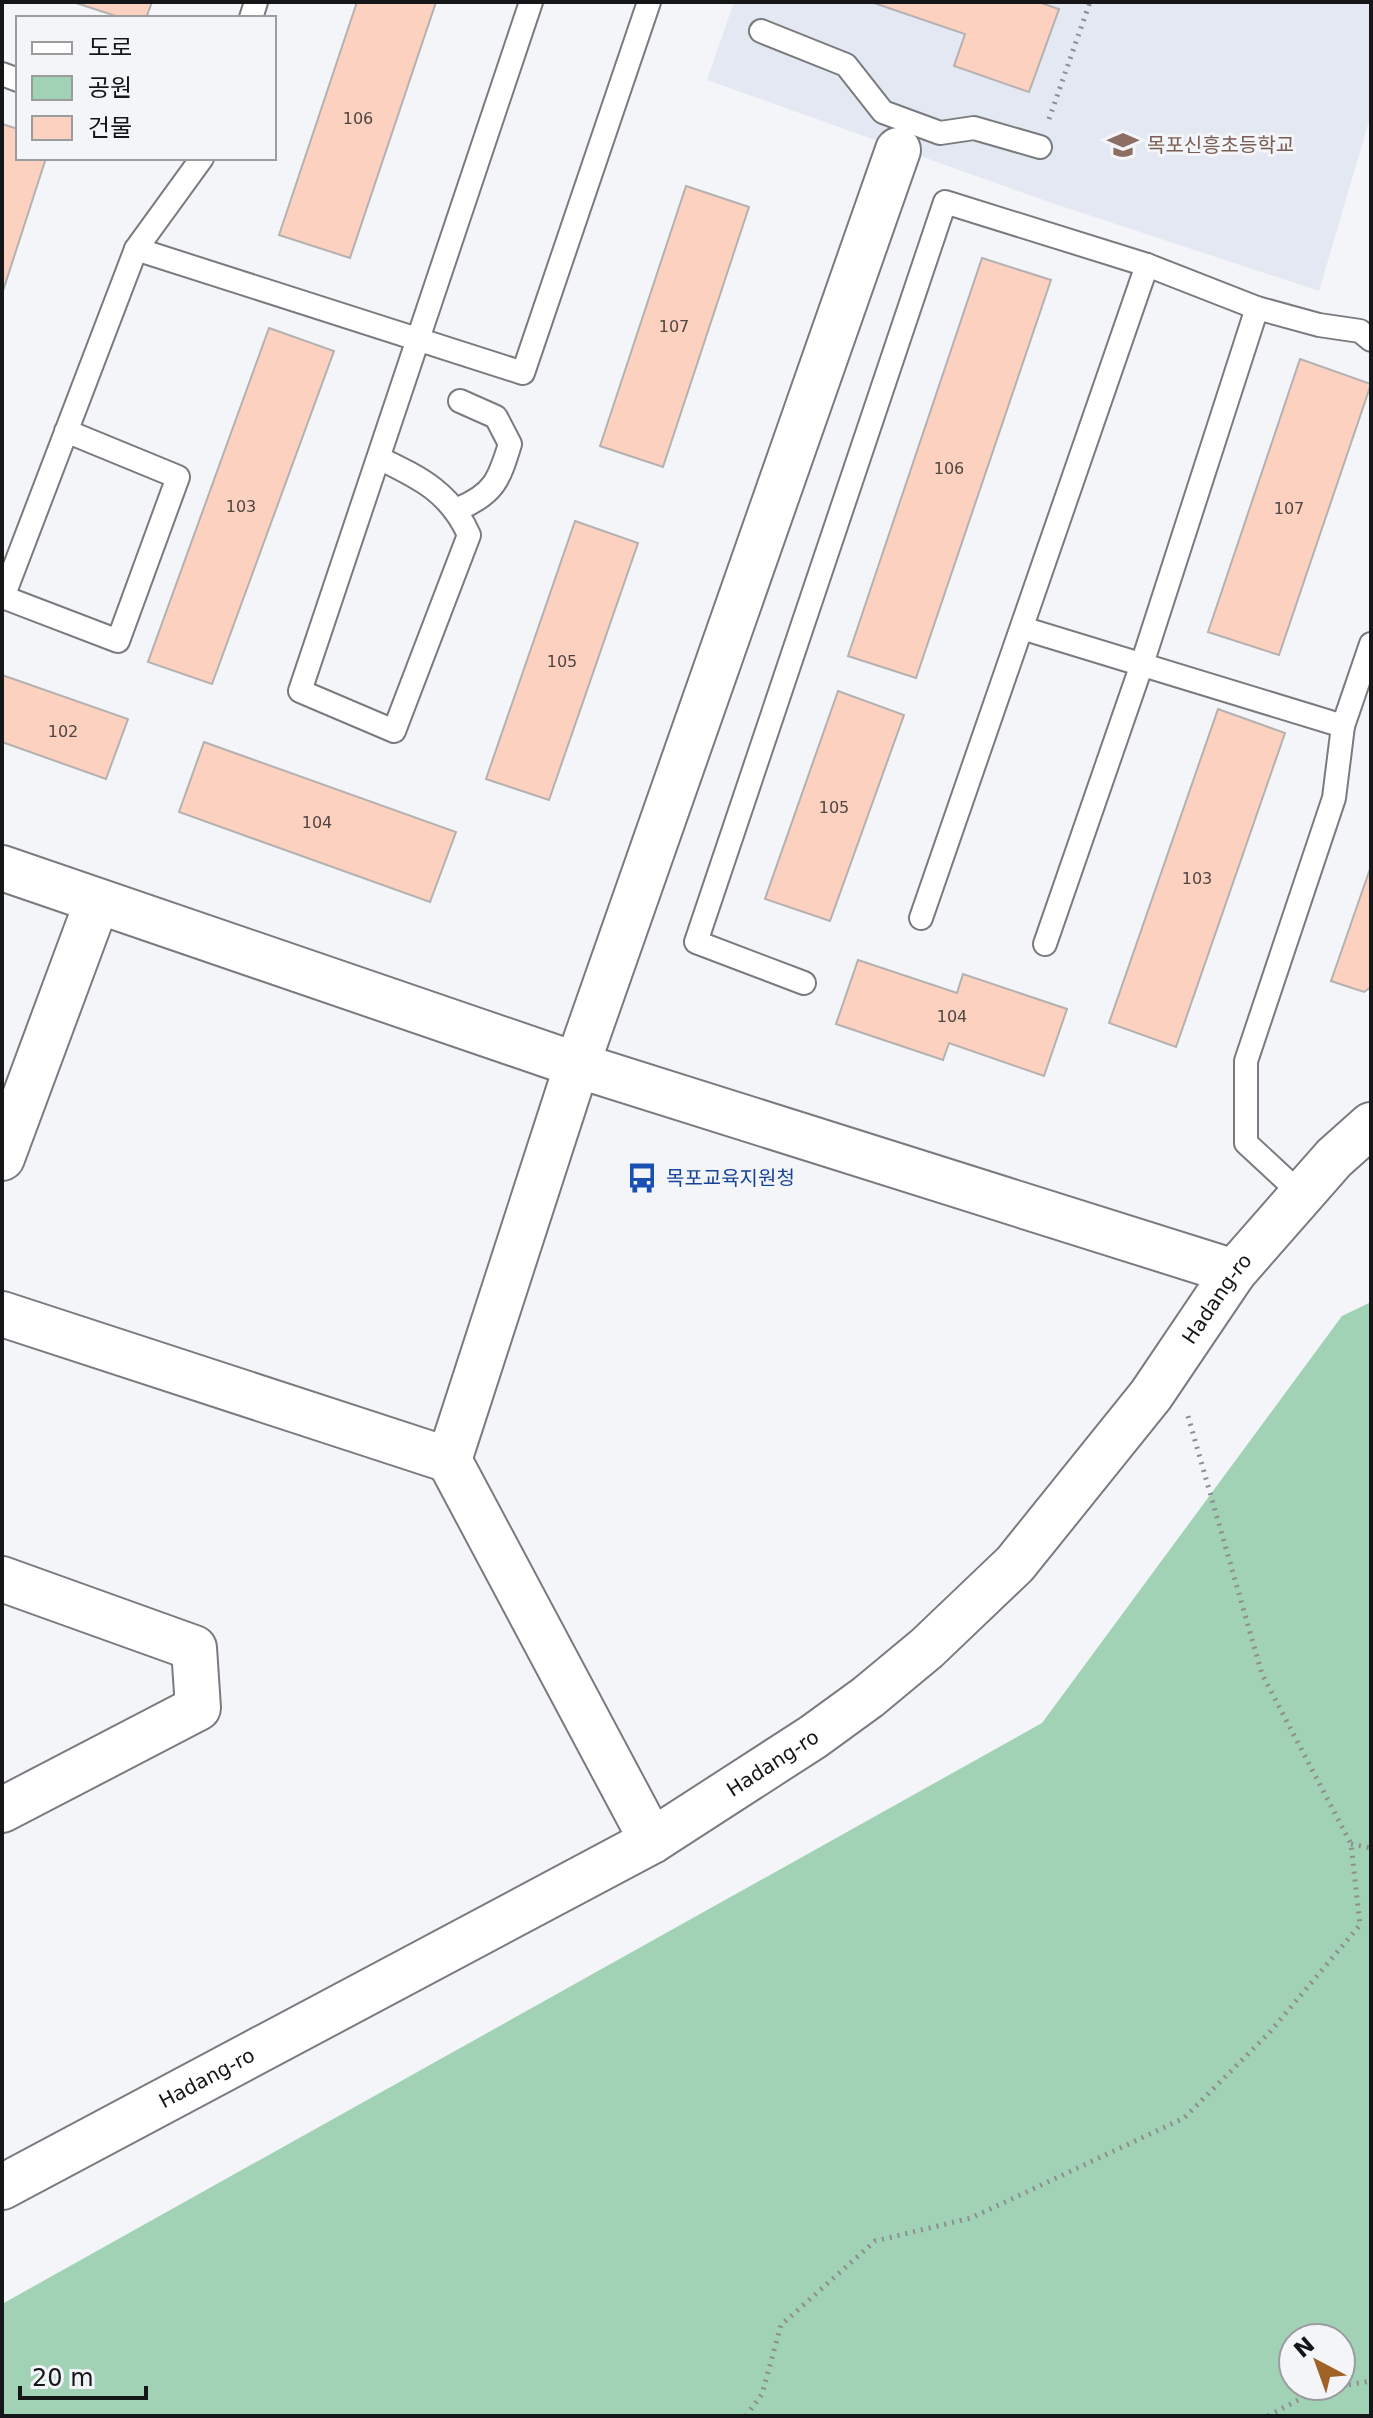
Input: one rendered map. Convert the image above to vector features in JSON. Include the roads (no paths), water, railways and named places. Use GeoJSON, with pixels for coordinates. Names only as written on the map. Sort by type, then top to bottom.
{"type":"FeatureCollection","features":[{"type":"Feature","properties":{"kind":"street"},"geometry":{"type":"LineString","coordinates":[[449,1460],[577,1065],[903,136]]}},
{"type":"Feature","properties":{"kind":"street"},"geometry":{"type":"LineString","coordinates":[[2,868],[577,1065],[1234,1272]]}},
{"type":"Feature","properties":{"kind":"street"},"geometry":{"type":"LineString","coordinates":[[2,1158],[97,902]]}},
{"type":"Feature","properties":{"kind":"street","name":"Hadang-ro"},"geometry":{"type":"LineString","coordinates":[[2,2187],[652,1841],[813,1737],[927,1648],[1015,1564],[1086,1478],[1173,1362],[1234,1272],[1301,1194],[1371,1125]]}},
{"type":"Feature","properties":{"kind":"street"},"geometry":{"type":"LineString","coordinates":[[2,1314],[449,1460],[652,1841]]}},
{"type":"Feature","properties":{"kind":"street"},"geometry":{"type":"LineString","coordinates":[[2,1579],[194,1648],[198,1708],[2,1810]]}},
{"type":"Feature","properties":{"kind":"lane"},"geometry":{"type":"LineString","coordinates":[[379,458],[423,480],[458,509],[469,535],[394,731],[300,691],[531,2]]}},
{"type":"Feature","properties":{"kind":"lane"},"geometry":{"type":"LineString","coordinates":[[136,249],[523,373],[649,2]]}},
{"type":"Feature","properties":{"kind":"lane"},"geometry":{"type":"LineString","coordinates":[[761,31],[846,65],[903,136],[974,128],[1040,147]]}},
{"type":"Feature","properties":{"kind":"lane"},"geometry":{"type":"LineString","coordinates":[[66,431],[178,477],[118,641],[3,597],[66,431],[136,249],[201,160]]}},
{"type":"Feature","properties":{"kind":"lane"},"geometry":{"type":"LineString","coordinates":[[804,983],[696,942],[945,202],[1147,265],[1257,308],[1319,325],[1360,331],[1371,339]]}},
{"type":"Feature","properties":{"kind":"lane"},"geometry":{"type":"LineString","coordinates":[[921,918],[1147,265]]}},
{"type":"Feature","properties":{"kind":"lane"},"geometry":{"type":"LineString","coordinates":[[1045,944],[1142,664],[1257,308]]}},
{"type":"Feature","properties":{"kind":"lane"},"geometry":{"type":"LineString","coordinates":[[458,509],[480,500],[500,478],[510,444],[496,417],[460,401]]}},
{"type":"Feature","properties":{"kind":"lane"},"geometry":{"type":"LineString","coordinates":[[1022,628],[1343,726]]}},
{"type":"Feature","properties":{"kind":"lane"},"geometry":{"type":"LineString","coordinates":[[1301,1194],[1246,1143],[1246,1061],[1334,798],[1343,726],[1371,644]]}},
{"type":"Feature","properties":{"kind":"place","name":"목포신흥초등학교"},"geometry":{"type":"Point","coordinates":[1123,145]}},
{"type":"Feature","properties":{"kind":"place","name":"목포교육지원청"},"geometry":{"type":"Point","coordinates":[642,1178]}}]}
